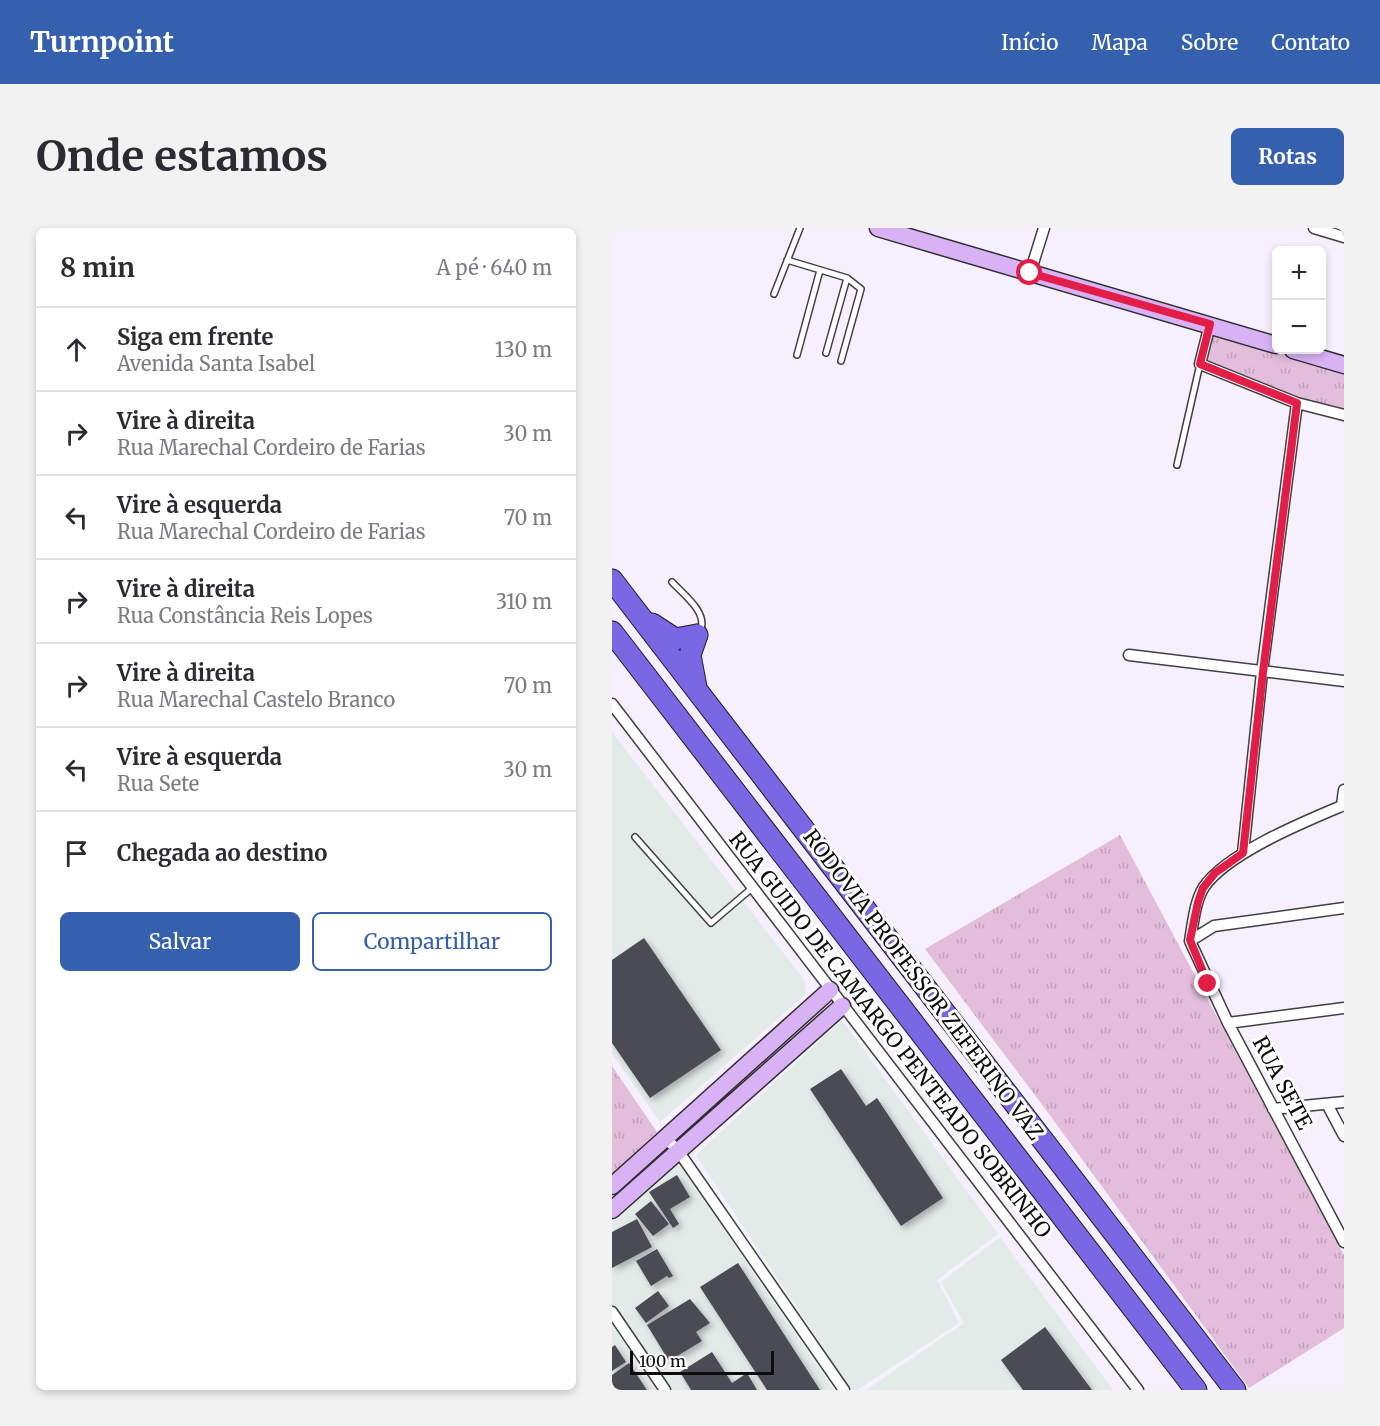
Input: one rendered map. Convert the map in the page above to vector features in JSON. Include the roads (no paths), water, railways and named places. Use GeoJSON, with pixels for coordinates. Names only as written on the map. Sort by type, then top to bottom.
{"type":"FeatureCollection","features":[{"type":"Feature","properties":{"kind":"highway","name":"RODOVIA PROFESSOR ZEFERINO VAZ"},"geometry":{"type":"LineString","coordinates":[[612,580],[1235,1390]]}},
{"type":"Feature","properties":{"kind":"highway"},"geometry":{"type":"LineString","coordinates":[[637,613],[665,635],[675,639],[697,635],[690,655],[698,693]]}},
{"type":"Feature","properties":{"kind":"highway","name":"RODOVIA PROFESSOR ZEFERINO VAZ"},"geometry":{"type":"LineString","coordinates":[[612,632],[1196,1390]]}},
{"type":"Feature","properties":{"kind":"highway"},"geometry":{"type":"LineString","coordinates":[[612,641],[642,672]]}},
{"type":"Feature","properties":{"kind":"street"},"geometry":{"type":"LineString","coordinates":[[878,228],[1272,344]]}},
{"type":"Feature","properties":{"kind":"street"},"geometry":{"type":"LineString","coordinates":[[1030,273],[1044,228]]}},
{"type":"Feature","properties":{"kind":"street"},"geometry":{"type":"LineString","coordinates":[[1314,228],[1340,233]]}},
{"type":"Feature","properties":{"kind":"street"},"geometry":{"type":"LineString","coordinates":[[1210,324],[1200,364],[1297,403],[1344,415]]}},
{"type":"Feature","properties":{"kind":"street"},"geometry":{"type":"LineString","coordinates":[[1307,354],[1344,365]]}},
{"type":"Feature","properties":{"kind":"street"},"geometry":{"type":"LineString","coordinates":[[1243,853],[1297,403]]}},
{"type":"Feature","properties":{"kind":"street"},"geometry":{"type":"LineString","coordinates":[[1129,655],[1344,681]]}},
{"type":"Feature","properties":{"kind":"street","name":"RUA GUIDO DE CAMARGO PENTEADO SOBRINHO"},"geometry":{"type":"LineString","coordinates":[[612,704],[1138,1390]]}},
{"type":"Feature","properties":{"kind":"street"},"geometry":{"type":"LineString","coordinates":[[1190,940],[1203,888],[1215,873],[1243,853],[1343,805],[1344,790]]}},
{"type":"Feature","properties":{"kind":"street"},"geometry":{"type":"LineString","coordinates":[[1190,940],[1214,926],[1344,908]]}},
{"type":"Feature","properties":{"kind":"street","name":"RUA SETE"},"geometry":{"type":"LineString","coordinates":[[1190,940],[1228,1023],[1344,1242]]}},
{"type":"Feature","properties":{"kind":"street"},"geometry":{"type":"LineString","coordinates":[[612,1186],[830,990]]}},
{"type":"Feature","properties":{"kind":"street"},"geometry":{"type":"LineString","coordinates":[[612,1210],[842,1006]]}},
{"type":"Feature","properties":{"kind":"street"},"geometry":{"type":"LineString","coordinates":[[1228,1023],[1344,1008]]}},
{"type":"Feature","properties":{"kind":"street"},"geometry":{"type":"LineString","coordinates":[[1273,1109],[1344,1102]]}},
{"type":"Feature","properties":{"kind":"street"},"geometry":{"type":"LineString","coordinates":[[1327,1104],[1344,1136]]}},
{"type":"Feature","properties":{"kind":"street"},"geometry":{"type":"LineString","coordinates":[[666,1138],[679,1152],[844,1390]]}},
{"type":"Feature","properties":{"kind":"street"},"geometry":{"type":"LineString","coordinates":[[612,1312],[665,1390]]}},
{"type":"Feature","properties":{"kind":"lane"},"geometry":{"type":"LineString","coordinates":[[774,294],[800,228]]}},
{"type":"Feature","properties":{"kind":"lane"},"geometry":{"type":"LineString","coordinates":[[787,260],[847,278],[861,289],[841,361]]}},
{"type":"Feature","properties":{"kind":"lane"},"geometry":{"type":"LineString","coordinates":[[797,355],[820,270]]}},
{"type":"Feature","properties":{"kind":"lane"},"geometry":{"type":"LineString","coordinates":[[826,353],[847,278]]}},
{"type":"Feature","properties":{"kind":"lane"},"geometry":{"type":"LineString","coordinates":[[1177,465],[1200,364]]}},
{"type":"Feature","properties":{"kind":"lane"},"geometry":{"type":"LineString","coordinates":[[672,582],[702,616],[704,625],[697,635]]}},
{"type":"Feature","properties":{"kind":"lane"},"geometry":{"type":"LineString","coordinates":[[635,837],[711,923],[752,888]]}}]}
